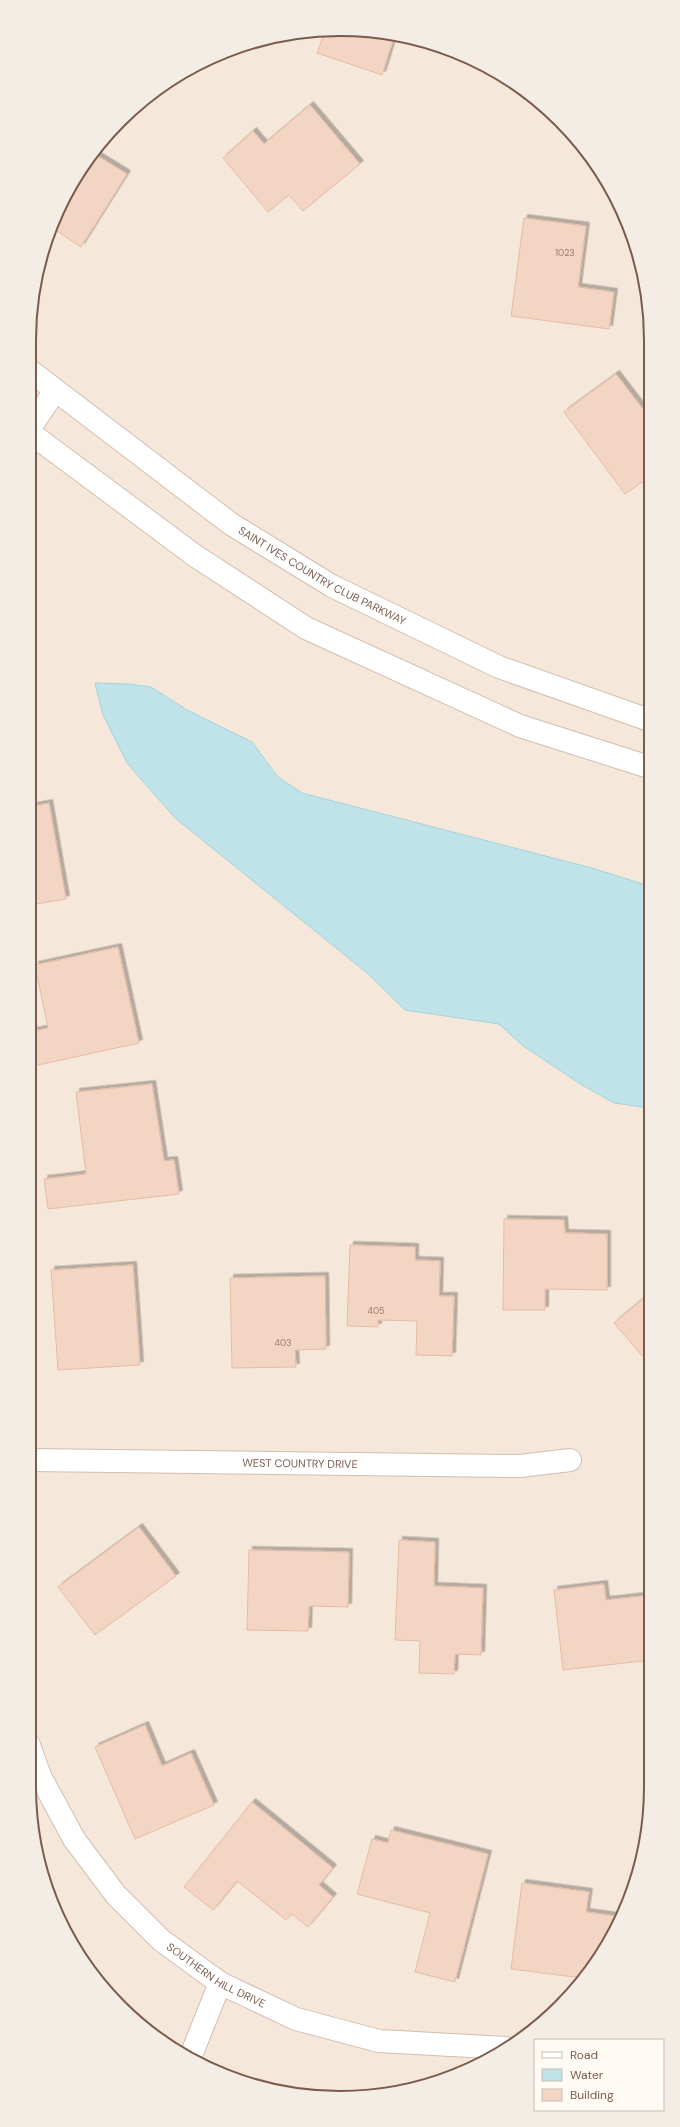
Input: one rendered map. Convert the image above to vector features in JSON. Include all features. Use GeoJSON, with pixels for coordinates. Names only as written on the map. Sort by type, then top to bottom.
{"type":"FeatureCollection","features":[{"type":"Feature","properties":{"kind":"street","name":"SAINT IVES COUNTRY CLUB PARKWAY"},"geometry":{"type":"LineString","coordinates":[[36,376],[231,524],[332,586],[499,667],[644,718]]}},
{"type":"Feature","properties":{"kind":"street"},"geometry":{"type":"LineString","coordinates":[[36,419],[55,391]]}},
{"type":"Feature","properties":{"kind":"street"},"geometry":{"type":"LineString","coordinates":[[36,437],[194,555],[306,628],[520,726],[644,765]]}},
{"type":"Feature","properties":{"kind":"street","name":"WEST COUNTRY DRIVE"},"geometry":{"type":"LineString","coordinates":[[36,1460],[520,1466],[570,1460]]}},
{"type":"Feature","properties":{"kind":"street","name":"SOUTHERN HILL DRIVE"},"geometry":{"type":"LineString","coordinates":[[36,1765],[40,1776],[74,1839],[116,1896],[161,1940],[220,1983],[296,2019],[379,2041],[496,2047]]}},
{"type":"Feature","properties":{"kind":"street"},"geometry":{"type":"LineString","coordinates":[[192,2052],[220,1983]]}},
{"type":"Feature","properties":{"kind":"shaded area"},"geometry":{"type":"Polygon","coordinates":[[[340,36],[360,37],[419,46],[474,67],[509,87],[540,111],[569,140],[593,171],[613,206],[634,261],[641,300],[644,340],[644,1787],[641,1827],[634,1866],[613,1921],[593,1956],[569,1987],[555,2002],[540,2016],[509,2040],[474,2060],[419,2081],[360,2090],[320,2090],[261,2081],[206,2060],[171,2040],[140,2016],[125,2002],[111,1987],[87,1956],[67,1921],[46,1866],[39,1827],[36,1787],[36,340],[39,300],[46,261],[67,206],[87,171],[99,155],[111,140],[140,111],[171,87],[188,77],[206,67],[242,52],[261,46],[300,39],[340,36]]]}},
{"type":"Feature","properties":{"kind":"water"},"geometry":{"type":"Polygon","coordinates":[[[95,683],[130,684],[151,687],[187,710],[252,742],[278,777],[302,793],[592,868],[644,884],[644,1107],[614,1103],[582,1085],[522,1045],[499,1024],[405,1010],[367,973],[175,818],[127,763],[103,715],[95,683]]]}},
{"type":"Feature","properties":{"kind":"building"},"geometry":{"type":"Polygon","coordinates":[[[323,37],[360,37],[393,41],[382,75],[317,53],[323,37]]]}},
{"type":"Feature","properties":{"kind":"building"},"geometry":{"type":"Polygon","coordinates":[[[310,105],[360,164],[303,211],[289,195],[268,212],[223,158],[253,131],[264,144],[310,105]]]}},
{"type":"Feature","properties":{"kind":"building"},"geometry":{"type":"Polygon","coordinates":[[[98,156],[127,174],[81,247],[56,231],[77,188],[98,156]]]}},
{"type":"Feature","properties":{"kind":"building"},"geometry":{"type":"Polygon","coordinates":[[[524,218],[586,226],[578,287],[614,292],[609,329],[511,316],[524,218]]]}},
{"type":"Feature","properties":{"kind":"building"},"geometry":{"type":"Polygon","coordinates":[[[616,374],[644,410],[644,481],[625,494],[564,412],[616,374]]]}},
{"type":"Feature","properties":{"kind":"building"},"geometry":{"type":"Polygon","coordinates":[[[49,803],[66,899],[36,904],[36,806],[49,803]]]}},
{"type":"Feature","properties":{"kind":"building"},"geometry":{"type":"Polygon","coordinates":[[[118,947],[139,1043],[36,1065],[36,1031],[48,1028],[36,965],[118,947]]]}},
{"type":"Feature","properties":{"kind":"building"},"geometry":{"type":"Polygon","coordinates":[[[152,1084],[164,1161],[174,1160],[179,1194],[48,1209],[44,1179],[86,1174],[76,1092],[152,1084]]]}},
{"type":"Feature","properties":{"kind":"building"},"geometry":{"type":"Polygon","coordinates":[[[504,1219],[564,1220],[565,1233],[607,1234],[607,1290],[545,1289],[545,1310],[503,1310],[504,1219]]]}},
{"type":"Feature","properties":{"kind":"building"},"geometry":{"type":"Polygon","coordinates":[[[350,1245],[415,1247],[415,1260],[440,1261],[439,1296],[454,1296],[452,1356],[416,1355],[417,1321],[378,1320],[378,1327],[347,1326],[350,1245]]]}},
{"type":"Feature","properties":{"kind":"building"},"geometry":{"type":"Polygon","coordinates":[[[133,1265],[140,1365],[58,1370],[51,1270],[133,1265]]]}},
{"type":"Feature","properties":{"kind":"building"},"geometry":{"type":"Polygon","coordinates":[[[325,1276],[326,1349],[295,1350],[296,1367],[232,1368],[230,1278],[325,1276]]]}},
{"type":"Feature","properties":{"kind":"building"},"geometry":{"type":"Polygon","coordinates":[[[644,1298],[644,1358],[614,1323],[644,1298]]]}},
{"type":"Feature","properties":{"kind":"building"},"geometry":{"type":"Polygon","coordinates":[[[139,1527],[176,1576],[95,1635],[58,1587],[139,1527]]]}},
{"type":"Feature","properties":{"kind":"building"},"geometry":{"type":"Polygon","coordinates":[[[399,1540],[435,1542],[434,1586],[483,1588],[481,1655],[455,1654],[454,1674],[419,1673],[420,1641],[395,1640],[399,1540]]]}},
{"type":"Feature","properties":{"kind":"building"},"geometry":{"type":"Polygon","coordinates":[[[249,1550],[349,1552],[348,1607],[309,1606],[308,1631],[247,1630],[249,1550]]]}},
{"type":"Feature","properties":{"kind":"building"},"geometry":{"type":"Polygon","coordinates":[[[604,1584],[606,1600],[644,1596],[644,1661],[563,1670],[554,1590],[604,1584]]]}},
{"type":"Feature","properties":{"kind":"building"},"geometry":{"type":"Polygon","coordinates":[[[145,1725],[162,1766],[191,1753],[214,1805],[135,1839],[95,1747],[145,1725]]]}},
{"type":"Feature","properties":{"kind":"building"},"geometry":{"type":"Polygon","coordinates":[[[252,1802],[333,1868],[319,1885],[333,1897],[308,1927],[292,1914],[286,1920],[237,1881],[213,1910],[184,1887],[252,1802]]]}},
{"type":"Feature","properties":{"kind":"building"},"geometry":{"type":"Polygon","coordinates":[[[391,1830],[488,1854],[455,1982],[415,1972],[430,1913],[357,1894],[372,1839],[388,1843],[391,1830]]]}},
{"type":"Feature","properties":{"kind":"building"},"geometry":{"type":"Polygon","coordinates":[[[522,1883],[589,1892],[586,1912],[615,1916],[593,1956],[577,1977],[511,1969],[522,1883]]]}}]}
